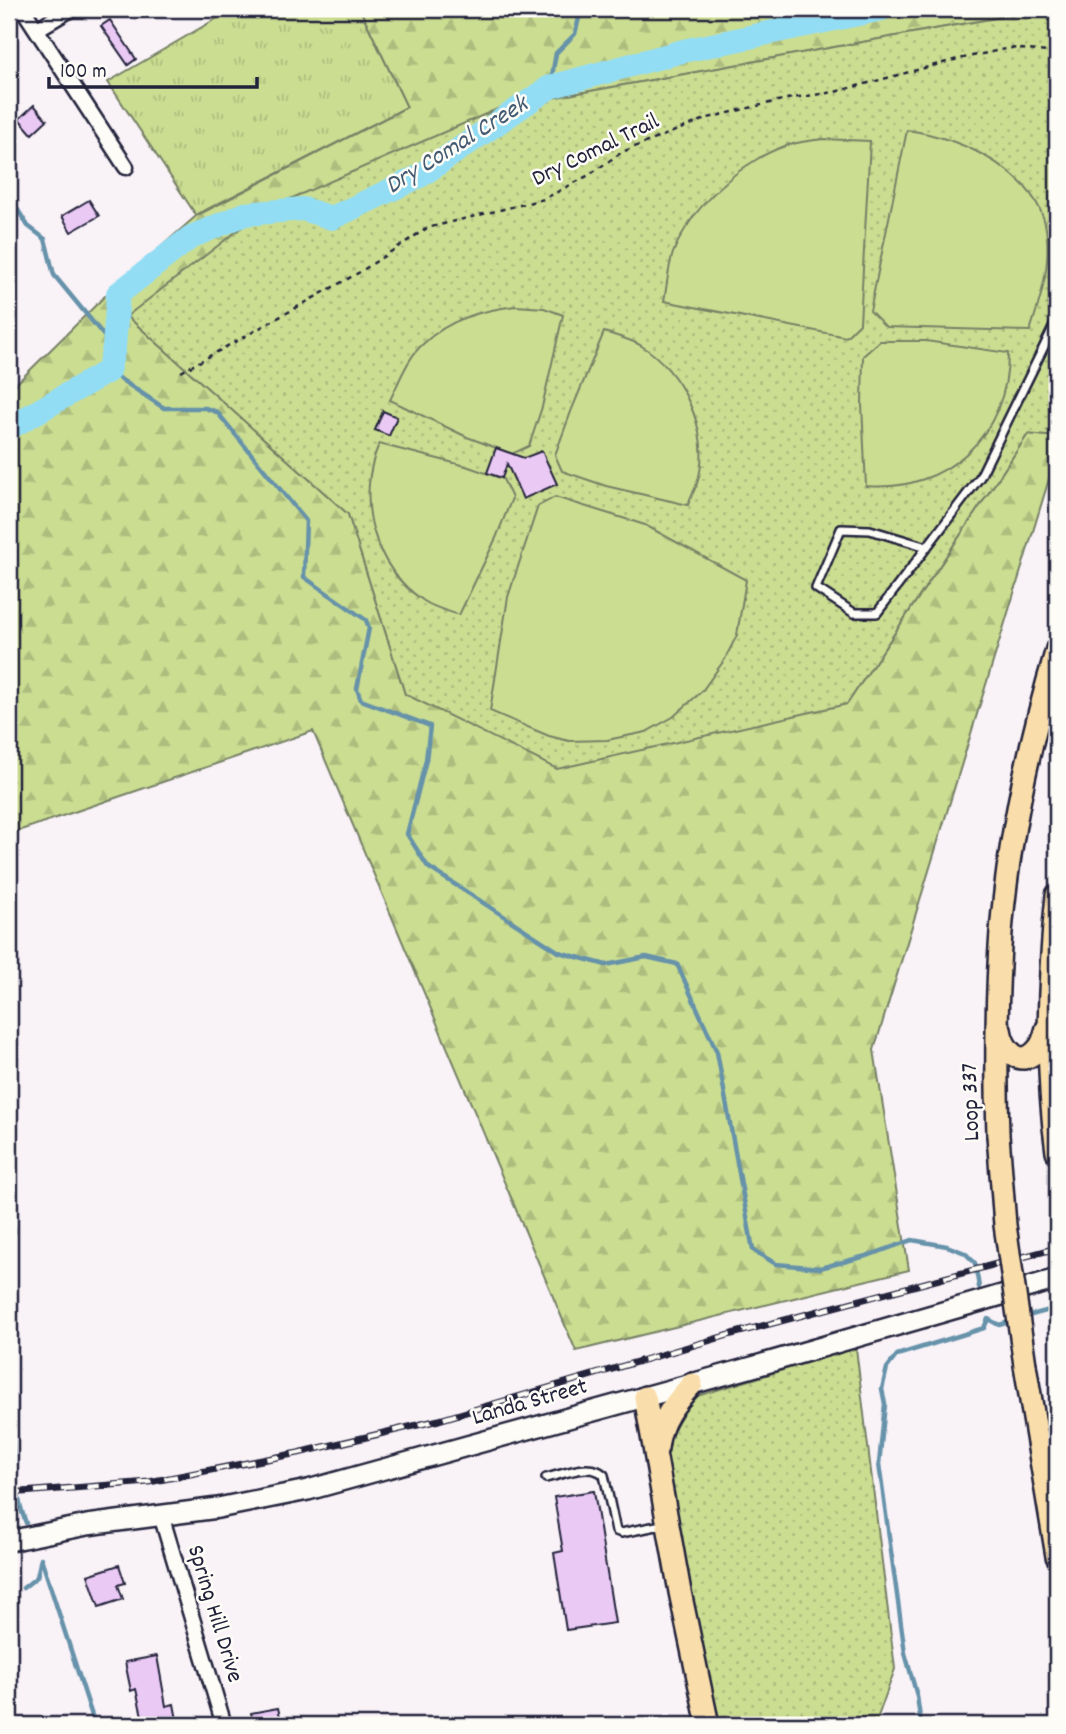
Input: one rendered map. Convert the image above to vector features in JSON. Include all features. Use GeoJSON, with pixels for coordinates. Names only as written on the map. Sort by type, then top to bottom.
{"type":"FeatureCollection","features":[{"type":"Feature","properties":{"kind":"main road","name":"Loop 337"},"geometry":{"type":"LineString","coordinates":[[1057,649],[1027,766],[1018,816],[1001,930],[997,1009],[998,1135],[1005,1224],[1057,1556]]}},
{"type":"Feature","properties":{"kind":"main road"},"geometry":{"type":"LineString","coordinates":[[1056,1142],[1051,1111],[1050,968],[1057,895]]}},
{"type":"Feature","properties":{"kind":"main road"},"geometry":{"type":"LineString","coordinates":[[997,1009],[1004,1045],[1009,1053],[1019,1058],[1027,1057],[1040,1048],[1050,1020]]}},
{"type":"Feature","properties":{"kind":"main road"},"geometry":{"type":"LineString","coordinates":[[656,1457],[661,1427],[667,1413],[692,1384]]}},
{"type":"Feature","properties":{"kind":"main road"},"geometry":{"type":"LineString","coordinates":[[645,1397],[708,1725]]}},
{"type":"Feature","properties":{"kind":"street"},"geometry":{"type":"LineString","coordinates":[[23,9],[126,166]]}},
{"type":"Feature","properties":{"kind":"street"},"geometry":{"type":"LineString","coordinates":[[37,29],[71,9]]}},
{"type":"Feature","properties":{"kind":"street","name":"Landa Street"},"geometry":{"type":"LineString","coordinates":[[9,1541],[87,1525],[218,1508],[307,1490],[692,1384],[1057,1279]]}},
{"type":"Feature","properties":{"kind":"street","name":"Spring Hill Drive"},"geometry":{"type":"LineString","coordinates":[[161,1515],[224,1725]]}},
{"type":"Feature","properties":{"kind":"lane"},"geometry":{"type":"LineString","coordinates":[[927,547],[870,530],[841,529],[816,588],[854,613],[877,613],[927,547],[980,477],[1057,320]]}},
{"type":"Feature","properties":{"kind":"lane"},"geometry":{"type":"LineString","coordinates":[[546,1478],[588,1468],[600,1471],[604,1475],[616,1531],[621,1533],[668,1523]]}},
{"type":"Feature","properties":{"kind":"path","name":"Dry Comal Trail"},"geometry":{"type":"LineString","coordinates":[[181,372],[360,272],[427,228],[544,199],[622,152],[708,118],[786,99],[835,92],[1010,48],[1057,53]]}},
{"type":"Feature","properties":{"kind":"green space"},"geometry":{"type":"Polygon","coordinates":[[[233,9],[360,9],[407,107],[196,215],[108,82],[233,9]]]}},
{"type":"Feature","properties":{"kind":"green space"},"geometry":{"type":"Polygon","coordinates":[[[360,9],[1026,9],[1018,14],[502,107],[127,316],[348,514],[405,694],[847,704],[1028,434],[1057,437],[1057,453],[874,1050],[909,1270],[576,1351],[313,731],[9,834],[9,391],[105,296],[196,216],[407,107],[360,9]]]}},
{"type":"Feature","properties":{"kind":"green space"},"geometry":{"type":"Polygon","coordinates":[[[1057,13],[1057,437],[1028,434],[847,704],[557,769],[405,694],[348,514],[127,316],[264,210],[502,107],[1018,14],[1057,13]]]}},
{"type":"Feature","properties":{"kind":"green space"},"geometry":{"type":"Polygon","coordinates":[[[907,130],[928,134],[974,150],[1015,177],[1031,194],[1042,214],[1048,249],[1043,285],[1030,331],[886,327],[870,311],[907,130]]]}},
{"type":"Feature","properties":{"kind":"green space"},"geometry":{"type":"Polygon","coordinates":[[[822,139],[870,141],[860,323],[846,337],[664,301],[671,259],[681,236],[718,189],[768,153],[789,145],[822,139]]]}},
{"type":"Feature","properties":{"kind":"green space"},"geometry":{"type":"Polygon","coordinates":[[[516,306],[544,308],[563,315],[542,407],[529,446],[512,454],[467,437],[390,400],[413,356],[433,335],[466,317],[516,306]]]}},
{"type":"Feature","properties":{"kind":"green space"},"geometry":{"type":"Polygon","coordinates":[[[604,332],[636,343],[655,356],[668,369],[690,404],[701,442],[701,461],[697,483],[688,505],[606,486],[562,471],[555,455],[604,332]]]}},
{"type":"Feature","properties":{"kind":"green space"},"geometry":{"type":"Polygon","coordinates":[[[880,341],[926,341],[1008,353],[1006,382],[998,409],[985,433],[968,452],[947,468],[922,480],[895,486],[866,486],[862,405],[863,356],[880,341]]]}},
{"type":"Feature","properties":{"kind":"green space"},"geometry":{"type":"Polygon","coordinates":[[[379,444],[466,466],[503,479],[512,498],[459,615],[428,603],[406,587],[381,551],[369,509],[372,465],[379,444]]]}},
{"type":"Feature","properties":{"kind":"green space"},"geometry":{"type":"Polygon","coordinates":[[[555,497],[645,525],[746,580],[737,635],[725,659],[702,691],[673,717],[646,732],[607,740],[569,741],[549,736],[490,711],[508,597],[538,506],[555,497]]]}},
{"type":"Feature","properties":{"kind":"green space"},"geometry":{"type":"Polygon","coordinates":[[[856,1348],[895,1669],[875,1725],[718,1725],[664,1467],[666,1433],[687,1399],[856,1348]]]}},
{"type":"Feature","properties":{"kind":"building"},"geometry":{"type":"Polygon","coordinates":[[[110,20],[136,59],[128,65],[101,26],[110,20]]]}},
{"type":"Feature","properties":{"kind":"building"},"geometry":{"type":"Polygon","coordinates":[[[34,105],[47,120],[32,134],[19,119],[34,105]]]}},
{"type":"Feature","properties":{"kind":"building"},"geometry":{"type":"Polygon","coordinates":[[[89,200],[99,216],[71,232],[62,216],[89,200]]]}},
{"type":"Feature","properties":{"kind":"building"},"geometry":{"type":"Polygon","coordinates":[[[383,411],[397,417],[389,436],[375,430],[383,411]]]}},
{"type":"Feature","properties":{"kind":"building"},"geometry":{"type":"Polygon","coordinates":[[[496,448],[524,458],[542,451],[557,484],[523,499],[507,464],[502,478],[487,473],[496,448]]]}},
{"type":"Feature","properties":{"kind":"building"},"geometry":{"type":"Polygon","coordinates":[[[594,1491],[615,1623],[566,1630],[554,1553],[563,1551],[554,1497],[594,1491]]]}},
{"type":"Feature","properties":{"kind":"building"},"geometry":{"type":"Polygon","coordinates":[[[119,1565],[125,1583],[118,1585],[123,1599],[99,1607],[88,1575],[119,1565]]]}},
{"type":"Feature","properties":{"kind":"building"},"geometry":{"type":"Polygon","coordinates":[[[157,1656],[166,1706],[174,1704],[178,1725],[144,1725],[136,1689],[131,1691],[125,1662],[157,1656]]]}},
{"type":"Feature","properties":{"kind":"building"},"geometry":{"type":"Polygon","coordinates":[[[278,1708],[282,1725],[254,1725],[251,1713],[278,1708]]]}},
{"type":"Feature","properties":{"kind":"waterway"},"geometry":{"type":"LineString","coordinates":[[550,87],[556,53],[575,34],[580,14],[577,9]]}},
{"type":"Feature","properties":{"kind":"waterway","name":"Dry Comal Creek"},"geometry":{"type":"LineString","coordinates":[[9,428],[108,371],[114,348],[118,294],[191,237],[245,214],[303,209],[332,218],[420,176],[550,87],[683,51],[882,9]]}},
{"type":"Feature","properties":{"kind":"waterway"},"geometry":{"type":"LineString","coordinates":[[9,196],[28,226],[45,239],[54,275],[114,348]]}},
{"type":"Feature","properties":{"kind":"waterway"},"geometry":{"type":"LineString","coordinates":[[108,371],[164,408],[205,408],[217,412],[306,521],[304,577],[366,620],[369,628],[357,689],[361,700],[430,726],[426,760],[407,834],[428,867],[559,952],[606,965],[646,957],[677,964],[717,1052],[753,1250],[776,1264],[820,1268],[870,1255],[912,1240],[947,1246],[965,1253],[975,1263],[979,1287]]}},
{"type":"Feature","properties":{"kind":"waterway"},"geometry":{"type":"LineString","coordinates":[[9,1190],[15,1232],[9,1240]]}},
{"type":"Feature","properties":{"kind":"waterway"},"geometry":{"type":"LineString","coordinates":[[1024,1317],[1057,1308]]}},
{"type":"Feature","properties":{"kind":"waterway"},"geometry":{"type":"LineString","coordinates":[[921,1725],[917,1696],[905,1653],[879,1464],[885,1404],[882,1389],[887,1368],[897,1355],[984,1328],[988,1319],[999,1325],[1013,1321]]}},
{"type":"Feature","properties":{"kind":"waterway"},"geometry":{"type":"LineString","coordinates":[[9,1377],[17,1488],[26,1523]]}},
{"type":"Feature","properties":{"kind":"waterway"},"geometry":{"type":"LineString","coordinates":[[41,1558],[95,1725]]}},
{"type":"Feature","properties":{"kind":"waterway"},"geometry":{"type":"LineString","coordinates":[[23,1588],[37,1577],[41,1558]]}},
{"type":"Feature","properties":{"kind":"railway"},"geometry":{"type":"LineString","coordinates":[[9,1493],[149,1482],[298,1453],[439,1420],[732,1334],[1057,1248]]}}]}
